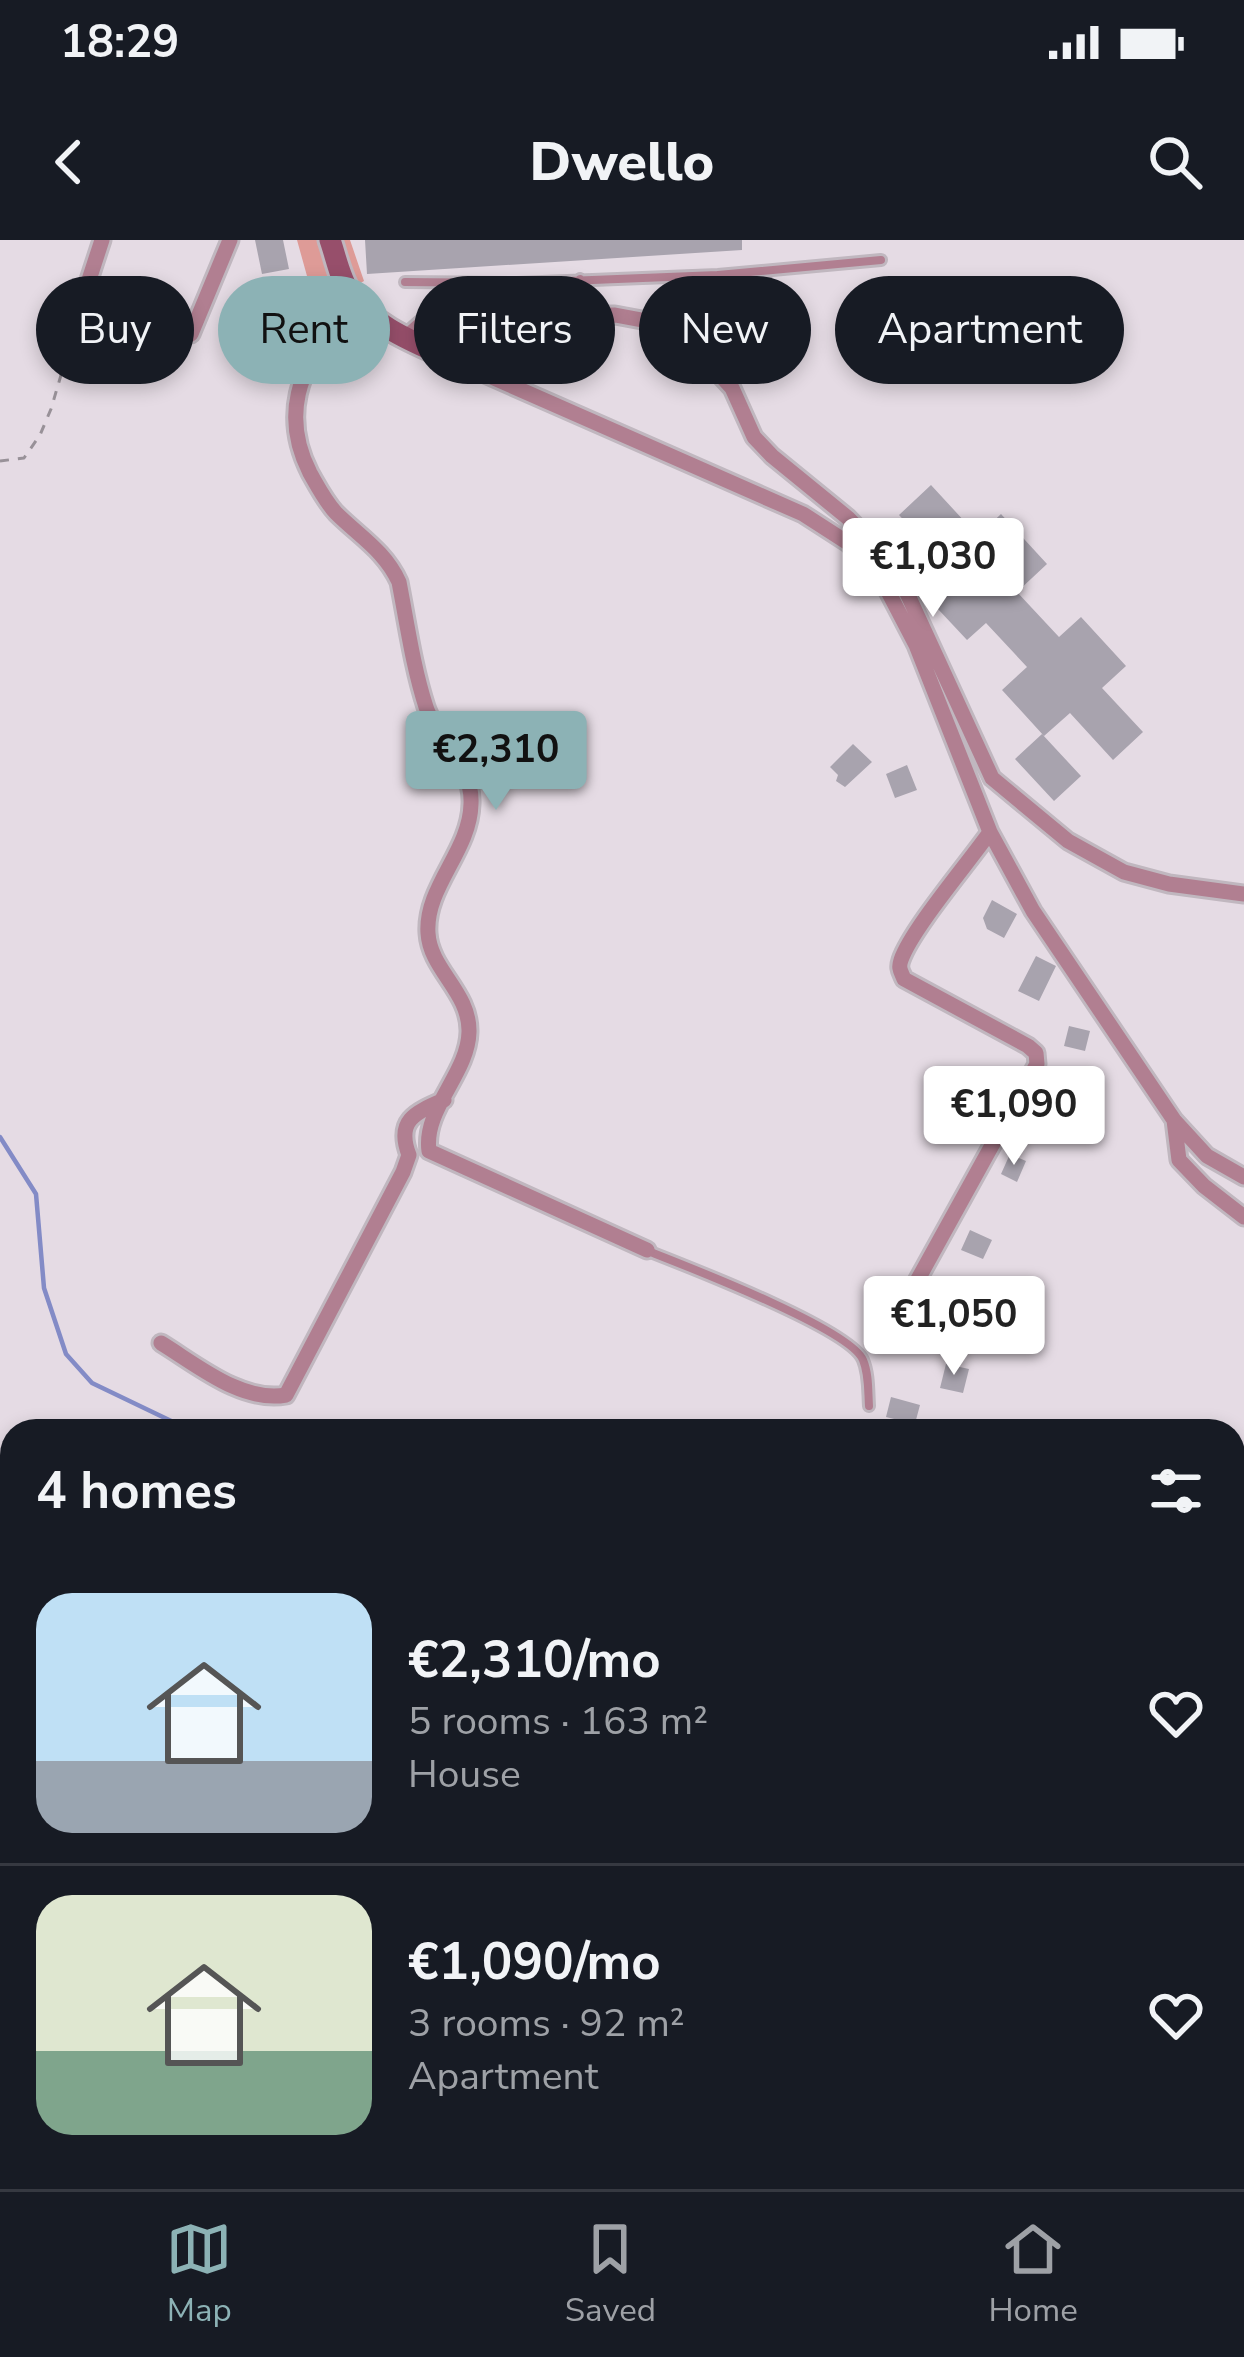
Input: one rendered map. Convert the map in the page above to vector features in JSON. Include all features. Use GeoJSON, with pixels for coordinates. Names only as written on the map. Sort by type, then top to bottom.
{"type":"FeatureCollection","features":[{"type":"Feature","properties":{"kind":"main road"},"geometry":{"type":"LineString","coordinates":[[330,240],[343,276]]}},
{"type":"Feature","properties":{"kind":"main road"},"geometry":{"type":"LineString","coordinates":[[390,327],[414,341]]}},
{"type":"Feature","properties":{"kind":"street"},"geometry":{"type":"LineString","coordinates":[[90,276],[102,240]]}},
{"type":"Feature","properties":{"kind":"street"},"geometry":{"type":"LineString","coordinates":[[194,325],[230,240]]}},
{"type":"Feature","properties":{"kind":"street"},"geometry":{"type":"LineString","coordinates":[[301,384],[293,421],[302,457],[335,512],[391,564],[399,581],[425,705],[470,787],[470,820],[431,905],[427,928],[431,951],[467,1013],[465,1057],[432,1121],[429,1151],[647,1250]]}},
{"type":"Feature","properties":{"kind":"street"},"geometry":{"type":"LineString","coordinates":[[507,384],[803,514],[848,543],[880,576],[900,609],[990,832],[1042,926],[1174,1120],[1207,1156],[1244,1178]]}},
{"type":"Feature","properties":{"kind":"street"},"geometry":{"type":"LineString","coordinates":[[728,384],[754,437],[848,518],[895,567],[992,778],[1068,841],[1124,872],[1169,884],[1244,894]]}},
{"type":"Feature","properties":{"kind":"street"},"geometry":{"type":"LineString","coordinates":[[917,1282],[1037,1064],[1036,1053],[1028,1046],[904,979],[901,970],[901,960],[926,920],[990,832]]}},
{"type":"Feature","properties":{"kind":"street"},"geometry":{"type":"LineString","coordinates":[[161,1342],[243,1390],[286,1395],[403,1172],[409,1156],[403,1142],[407,1124],[421,1110],[444,1100]]}},
{"type":"Feature","properties":{"kind":"street"},"geometry":{"type":"LineString","coordinates":[[1174,1120],[1179,1160],[1244,1217]]}},
{"type":"Feature","properties":{"kind":"lane"},"geometry":{"type":"LineString","coordinates":[[615,278],[718,275],[881,260]]}},
{"type":"Feature","properties":{"kind":"lane"},"geometry":{"type":"LineString","coordinates":[[718,275],[733,351],[732,388]]}},
{"type":"Feature","properties":{"kind":"lane"},"geometry":{"type":"LineString","coordinates":[[405,282],[414,282]]}},
{"type":"Feature","properties":{"kind":"lane"},"geometry":{"type":"LineString","coordinates":[[403,336],[414,326]]}},
{"type":"Feature","properties":{"kind":"lane"},"geometry":{"type":"LineString","coordinates":[[647,1250],[737,1286],[847,1342],[862,1357],[869,1406]]}},
{"type":"Feature","properties":{"kind":"path"},"geometry":{"type":"LineString","coordinates":[[0,461],[24,458],[40,435],[56,384]]}},
{"type":"Feature","properties":{"kind":"shaded area"},"geometry":{"type":"Polygon","coordinates":[[[297,240],[350,240],[362,276],[307,276],[297,240]]]}},
{"type":"Feature","properties":{"kind":"building"},"geometry":{"type":"Polygon","coordinates":[[[255,240],[283,240],[289,269],[262,274],[255,240]]]}},
{"type":"Feature","properties":{"kind":"building"},"geometry":{"type":"Polygon","coordinates":[[[365,240],[742,240],[742,250],[367,274],[365,240]]]}},
{"type":"Feature","properties":{"kind":"building"},"geometry":{"type":"Polygon","coordinates":[[[931,485],[978,536],[1001,514],[1047,564],[1017,592],[1059,637],[1081,617],[1126,666],[1102,688],[1143,732],[1113,760],[1070,713],[1044,736],[1002,690],[1027,667],[986,623],[967,640],[922,592],[948,568],[899,515],[931,485]]]}},
{"type":"Feature","properties":{"kind":"building"},"geometry":{"type":"Polygon","coordinates":[[[1042,734],[1081,776],[1054,801],[1015,759],[1042,734]]]}},
{"type":"Feature","properties":{"kind":"building"},"geometry":{"type":"Polygon","coordinates":[[[853,744],[872,762],[845,787],[830,767],[853,744]]]}},
{"type":"Feature","properties":{"kind":"building"},"geometry":{"type":"Polygon","coordinates":[[[907,765],[917,790],[895,798],[886,774],[907,765]]]}},
{"type":"Feature","properties":{"kind":"building"},"geometry":{"type":"Polygon","coordinates":[[[992,900],[1017,914],[1004,938],[987,929],[983,918],[992,900]]]}},
{"type":"Feature","properties":{"kind":"building"},"geometry":{"type":"Polygon","coordinates":[[[1036,956],[1056,966],[1039,1001],[1018,991],[1036,956]]]}},
{"type":"Feature","properties":{"kind":"building"},"geometry":{"type":"Polygon","coordinates":[[[1069,1026],[1090,1031],[1085,1051],[1064,1046],[1069,1026]]]}},
{"type":"Feature","properties":{"kind":"building"},"geometry":{"type":"Polygon","coordinates":[[[1054,1072],[1069,1079],[1056,1108],[1041,1101],[1054,1072]]]}},
{"type":"Feature","properties":{"kind":"building"},"geometry":{"type":"Polygon","coordinates":[[[1010,1154],[1026,1161],[1017,1182],[1001,1174],[1010,1154]]]}},
{"type":"Feature","properties":{"kind":"building"},"geometry":{"type":"Polygon","coordinates":[[[970,1230],[992,1240],[983,1259],[961,1250],[970,1230]]]}},
{"type":"Feature","properties":{"kind":"building"},"geometry":{"type":"Polygon","coordinates":[[[946,1364],[969,1369],[963,1393],[940,1388],[946,1364]]]}},
{"type":"Feature","properties":{"kind":"building"},"geometry":{"type":"Polygon","coordinates":[[[891,1397],[920,1405],[916,1419],[886,1417],[891,1397]]]}},
{"type":"Feature","properties":{"kind":"waterway"},"geometry":{"type":"LineString","coordinates":[[0,1137],[36,1194],[44,1288],[66,1354],[92,1383],[167,1419]]}}]}
